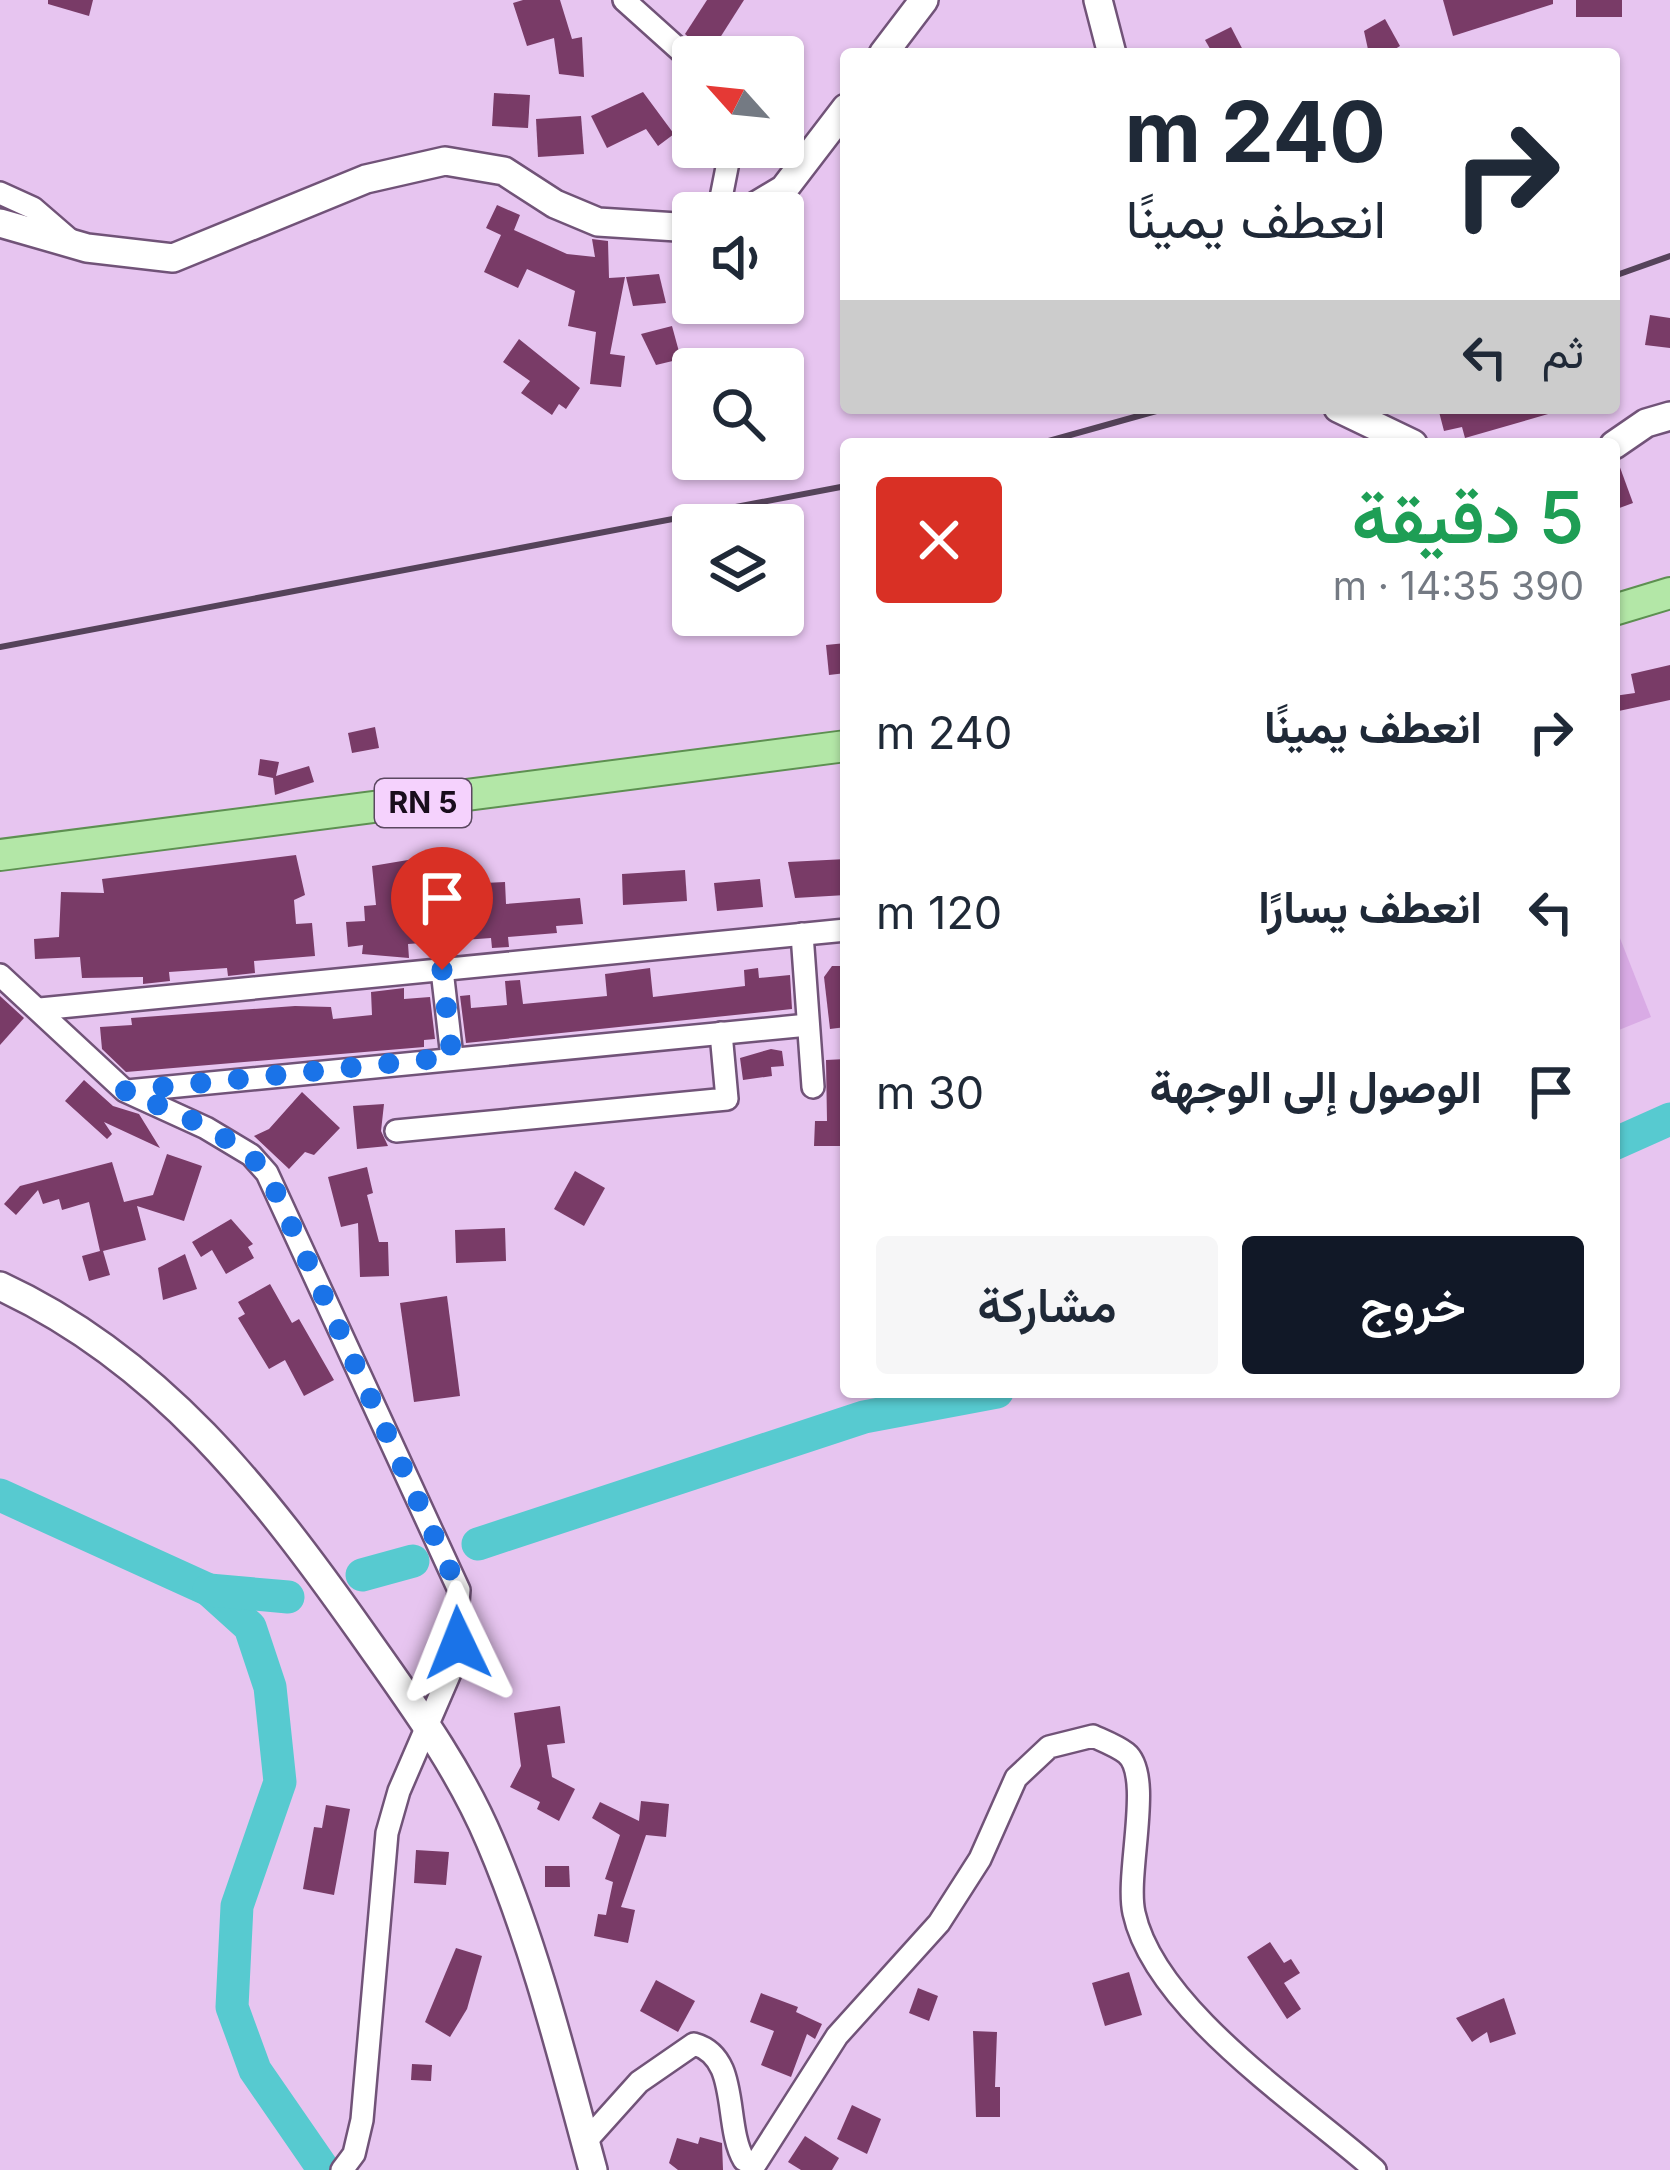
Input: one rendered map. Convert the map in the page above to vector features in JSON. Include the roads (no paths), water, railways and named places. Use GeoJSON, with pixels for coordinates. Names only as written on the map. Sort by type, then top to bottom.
{"type":"FeatureCollection","features":[{"type":"Feature","properties":{"kind":"main road"},"geometry":{"type":"LineString","coordinates":[[888,48],[924,0]]}},
{"type":"Feature","properties":{"kind":"main road"},"geometry":{"type":"LineString","coordinates":[[1098,0],[1110,48]]}},
{"type":"Feature","properties":{"kind":"main road"},"geometry":{"type":"LineString","coordinates":[[779,192],[840,116]]}},
{"type":"Feature","properties":{"kind":"main road"},"geometry":{"type":"LineString","coordinates":[[0,223],[104,251],[173,258],[366,179],[445,161],[504,171],[598,222],[672,227]]}},
{"type":"Feature","properties":{"kind":"main road"},"geometry":{"type":"LineString","coordinates":[[1350,414],[1400,438]]}},
{"type":"Feature","properties":{"kind":"main road"},"geometry":{"type":"LineString","coordinates":[[1620,441],[1646,423],[1670,416]]}},
{"type":"Feature","properties":{"kind":"main road"},"geometry":{"type":"LineString","coordinates":[[1620,608],[1670,593]]}},
{"type":"Feature","properties":{"kind":"main road","name":"RN 5"},"geometry":{"type":"LineString","coordinates":[[0,856],[840,747]]}},
{"type":"Feature","properties":{"kind":"main road"},"geometry":{"type":"LineString","coordinates":[[0,1286],[65,1321],[146,1378],[220,1446],[295,1536],[429,1728],[492,1845],[543,1994],[593,2170]]}},
{"type":"Feature","properties":{"kind":"street"},"geometry":{"type":"LineString","coordinates":[[623,0],[672,43]]}},
{"type":"Feature","properties":{"kind":"street"},"geometry":{"type":"LineString","coordinates":[[0,193],[33,208],[70,240]]}},
{"type":"Feature","properties":{"kind":"street"},"geometry":{"type":"LineString","coordinates":[[40,1009],[840,931]]}},
{"type":"Feature","properties":{"kind":"street"},"geometry":{"type":"LineString","coordinates":[[802,934],[813,1087]]}},
{"type":"Feature","properties":{"kind":"street"},"geometry":{"type":"LineString","coordinates":[[442,970],[452,1057]]}},
{"type":"Feature","properties":{"kind":"street"},"geometry":{"type":"LineString","coordinates":[[0,975],[124,1091],[206,1128],[250,1155],[267,1173],[459,1590],[453,1666],[399,1791],[387,1833],[348,2162]]}},
{"type":"Feature","properties":{"kind":"street"},"geometry":{"type":"LineString","coordinates":[[124,1091],[808,1025]]}},
{"type":"Feature","properties":{"kind":"street"},"geometry":{"type":"LineString","coordinates":[[396,1131],[727,1099],[721,1033]]}},
{"type":"Feature","properties":{"kind":"street"},"geometry":{"type":"LineString","coordinates":[[586,2141],[639,2082],[694,2044],[710,2048],[720,2062],[731,2135],[744,2160],[756,2163],[837,2036],[938,1922],[980,1859],[1016,1778],[1049,1747],[1094,1736],[1129,1754],[1141,1782],[1131,1858],[1134,1913],[1157,1968],[1262,2078],[1375,2170]]}},
{"type":"Feature","properties":{"kind":"waterway"},"geometry":{"type":"LineString","coordinates":[[1620,1141],[1670,1119]]}},
{"type":"Feature","properties":{"kind":"waterway"},"geometry":{"type":"LineString","coordinates":[[478,1544],[864,1417],[965,1398]]}},
{"type":"Feature","properties":{"kind":"waterway"},"geometry":{"type":"LineString","coordinates":[[0,1495],[209,1590],[250,1627],[270,1687],[280,1782],[237,1906],[232,2007],[255,2070],[324,2170]]}},
{"type":"Feature","properties":{"kind":"waterway"},"geometry":{"type":"LineString","coordinates":[[362,1575],[413,1561]]}},
{"type":"Feature","properties":{"kind":"waterway"},"geometry":{"type":"LineString","coordinates":[[209,1590],[288,1597]]}},
{"type":"Feature","properties":{"kind":"railway"},"geometry":{"type":"LineString","coordinates":[[1620,274],[1670,256]]}},
{"type":"Feature","properties":{"kind":"railway"},"geometry":{"type":"LineString","coordinates":[[1060,438],[1146,414]]}},
{"type":"Feature","properties":{"kind":"railway"},"geometry":{"type":"LineString","coordinates":[[0,647],[840,487]]}}]}
